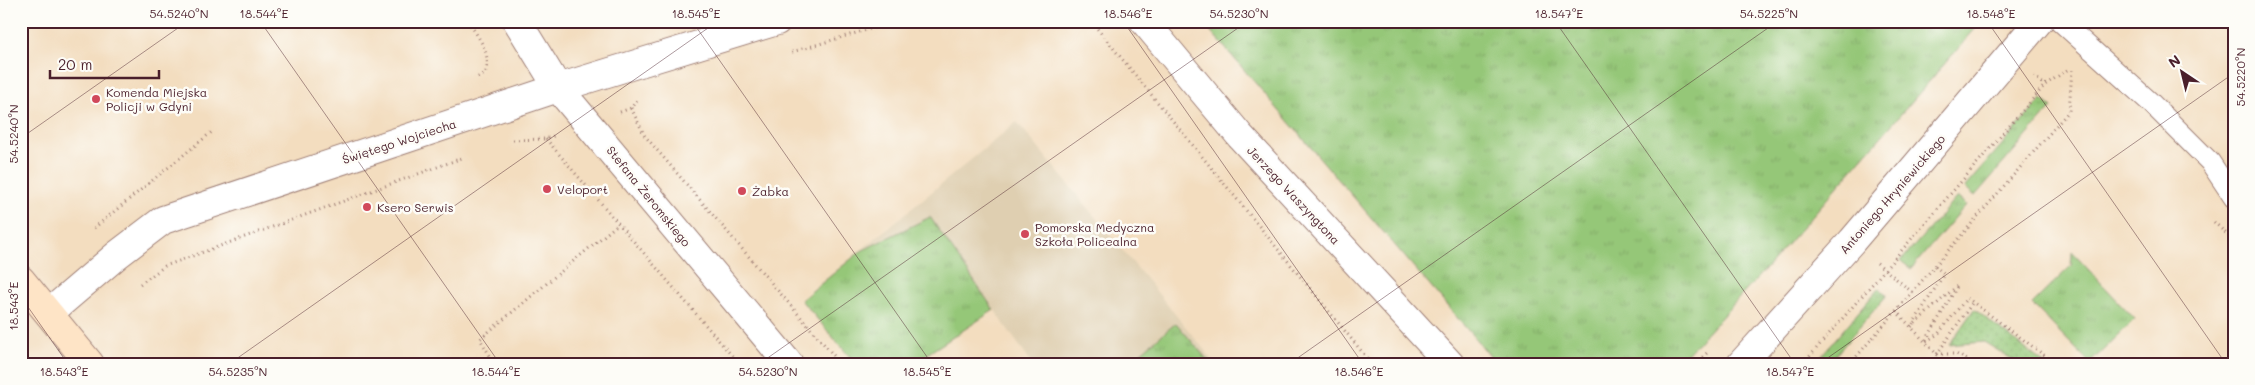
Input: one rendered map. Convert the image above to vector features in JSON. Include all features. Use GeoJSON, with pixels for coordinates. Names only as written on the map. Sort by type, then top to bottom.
{"type":"FeatureCollection","features":[{"type":"Feature","properties":{"kind":"street","name":"Stefana Żeromskiego"},"geometry":{"type":"LineString","coordinates":[[517,21],[558,88],[789,364]]}},
{"type":"Feature","properties":{"kind":"street","name":"Świętego Wojciecha"},"geometry":{"type":"LineString","coordinates":[[49,313],[117,255],[163,220],[558,88],[777,21]]}},
{"type":"Feature","properties":{"kind":"street","name":"Jerzego Waszyngtona"},"geometry":{"type":"LineString","coordinates":[[1144,21],[1240,136],[1450,364]]}},
{"type":"Feature","properties":{"kind":"street","name":"Antoniego Hryniewickiego"},"geometry":{"type":"LineString","coordinates":[[1741,364],[1852,241],[2039,21]]}},
{"type":"Feature","properties":{"kind":"street"},"geometry":{"type":"LineString","coordinates":[[21,280],[90,364]]}},
{"type":"Feature","properties":{"kind":"lane"},"geometry":{"type":"LineString","coordinates":[[2060,21],[2151,103],[2210,162],[2234,198]]}},
{"type":"Feature","properties":{"kind":"path"},"geometry":{"type":"LineString","coordinates":[[468,21],[485,50]]}},
{"type":"Feature","properties":{"kind":"path"},"geometry":{"type":"LineString","coordinates":[[782,54],[897,21]]}},
{"type":"Feature","properties":{"kind":"path"},"geometry":{"type":"LineString","coordinates":[[1091,21],[1372,364]]}},
{"type":"Feature","properties":{"kind":"path"},"geometry":{"type":"LineString","coordinates":[[2072,67],[2079,74]]}},
{"type":"Feature","properties":{"kind":"path"},"geometry":{"type":"LineString","coordinates":[[1850,364],[2069,112],[2072,67]]}},
{"type":"Feature","properties":{"kind":"path"},"geometry":{"type":"LineString","coordinates":[[1803,364],[2045,86],[2072,67]]}},
{"type":"Feature","properties":{"kind":"path"},"geometry":{"type":"LineString","coordinates":[[511,140],[546,139],[631,108],[639,96]]}},
{"type":"Feature","properties":{"kind":"path"},"geometry":{"type":"LineString","coordinates":[[631,108],[645,136],[841,364]]}},
{"type":"Feature","properties":{"kind":"path"},"geometry":{"type":"LineString","coordinates":[[94,228],[213,131]]}},
{"type":"Feature","properties":{"kind":"path"},"geometry":{"type":"LineString","coordinates":[[546,139],[739,364]]}},
{"type":"Feature","properties":{"kind":"path"},"geometry":{"type":"LineString","coordinates":[[140,284],[165,266],[464,157]]}},
{"type":"Feature","properties":{"kind":"path"},"geometry":{"type":"LineString","coordinates":[[2213,220],[2234,242]]}},
{"type":"Feature","properties":{"kind":"path"},"geometry":{"type":"LineString","coordinates":[[495,364],[480,339],[618,224]]}},
{"type":"Feature","properties":{"kind":"path"},"geometry":{"type":"LineString","coordinates":[[1911,327],[1944,274],[1935,266]]}},
{"type":"Feature","properties":{"kind":"path"},"geometry":{"type":"LineString","coordinates":[[1885,271],[1912,292]]}},
{"type":"Feature","properties":{"kind":"path"},"geometry":{"type":"LineString","coordinates":[[1911,327],[1958,285],[1925,342]]}},
{"type":"Feature","properties":{"kind":"path"},"geometry":{"type":"LineString","coordinates":[[1925,342],[1938,334],[1967,298],[2056,364]]}},
{"type":"Feature","properties":{"kind":"path"},"geometry":{"type":"LineString","coordinates":[[1937,354],[1973,302]]}},
{"type":"Feature","properties":{"kind":"path"},"geometry":{"type":"LineString","coordinates":[[1896,310],[1946,364]]}},
{"type":"Feature","properties":{"kind":"path"},"geometry":{"type":"LineString","coordinates":[[1937,354],[1956,354],[1975,364]]}},
{"type":"Feature","properties":{"kind":"shaded area","name":"Pomorska Medyczna Szkoła Policealna"},"geometry":{"type":"Polygon","coordinates":[[[1017,122],[1216,364],[1032,364],[930,217],[861,250],[1017,122]]]}},
{"type":"Feature","properties":{"kind":"green space"},"geometry":{"type":"Polygon","coordinates":[[[1202,21],[1982,21],[1765,270],[1678,364],[1497,364],[1202,21]]]}},
{"type":"Feature","properties":{"kind":"green space"},"geometry":{"type":"Polygon","coordinates":[[[2042,99],[2052,107],[1975,196],[1965,187],[2042,99]]]}},
{"type":"Feature","properties":{"kind":"green space"},"geometry":{"type":"Polygon","coordinates":[[[1957,197],[1966,205],[1911,269],[1901,261],[1957,197]]]}},
{"type":"Feature","properties":{"kind":"green space"},"geometry":{"type":"Polygon","coordinates":[[[930,217],[994,310],[912,364],[856,364],[801,300],[861,251],[930,217]]]}},
{"type":"Feature","properties":{"kind":"green space"},"geometry":{"type":"Polygon","coordinates":[[[2072,252],[2135,319],[2090,363],[2032,304],[2071,266],[2072,252]]]}},
{"type":"Feature","properties":{"kind":"green space"},"geometry":{"type":"Polygon","coordinates":[[[1879,288],[1887,295],[1828,364],[1814,364],[1879,288]]]}},
{"type":"Feature","properties":{"kind":"green space"},"geometry":{"type":"Polygon","coordinates":[[[1974,309],[2045,364],[2020,364],[1984,342],[1949,345],[1974,309]]]}},
{"type":"Feature","properties":{"kind":"green space"},"geometry":{"type":"Polygon","coordinates":[[[1176,323],[1211,364],[1127,364],[1176,323]]]}},
{"type":"Feature","properties":{"kind":"place","name":"Komenda Miejska Policji w Gdyni"},"geometry":{"type":"Point","coordinates":[96,99]}},
{"type":"Feature","properties":{"kind":"place","name":"Veloport"},"geometry":{"type":"Point","coordinates":[547,189]}},
{"type":"Feature","properties":{"kind":"place","name":"Żabka"},"geometry":{"type":"Point","coordinates":[742,191]}},
{"type":"Feature","properties":{"kind":"place","name":"Ksero Serwis"},"geometry":{"type":"Point","coordinates":[367,207]}},
{"type":"Feature","properties":{"kind":"place","name":"Pomorska Medyczna Szkoła Policealna"},"geometry":{"type":"Point","coordinates":[1025,234]}}]}
